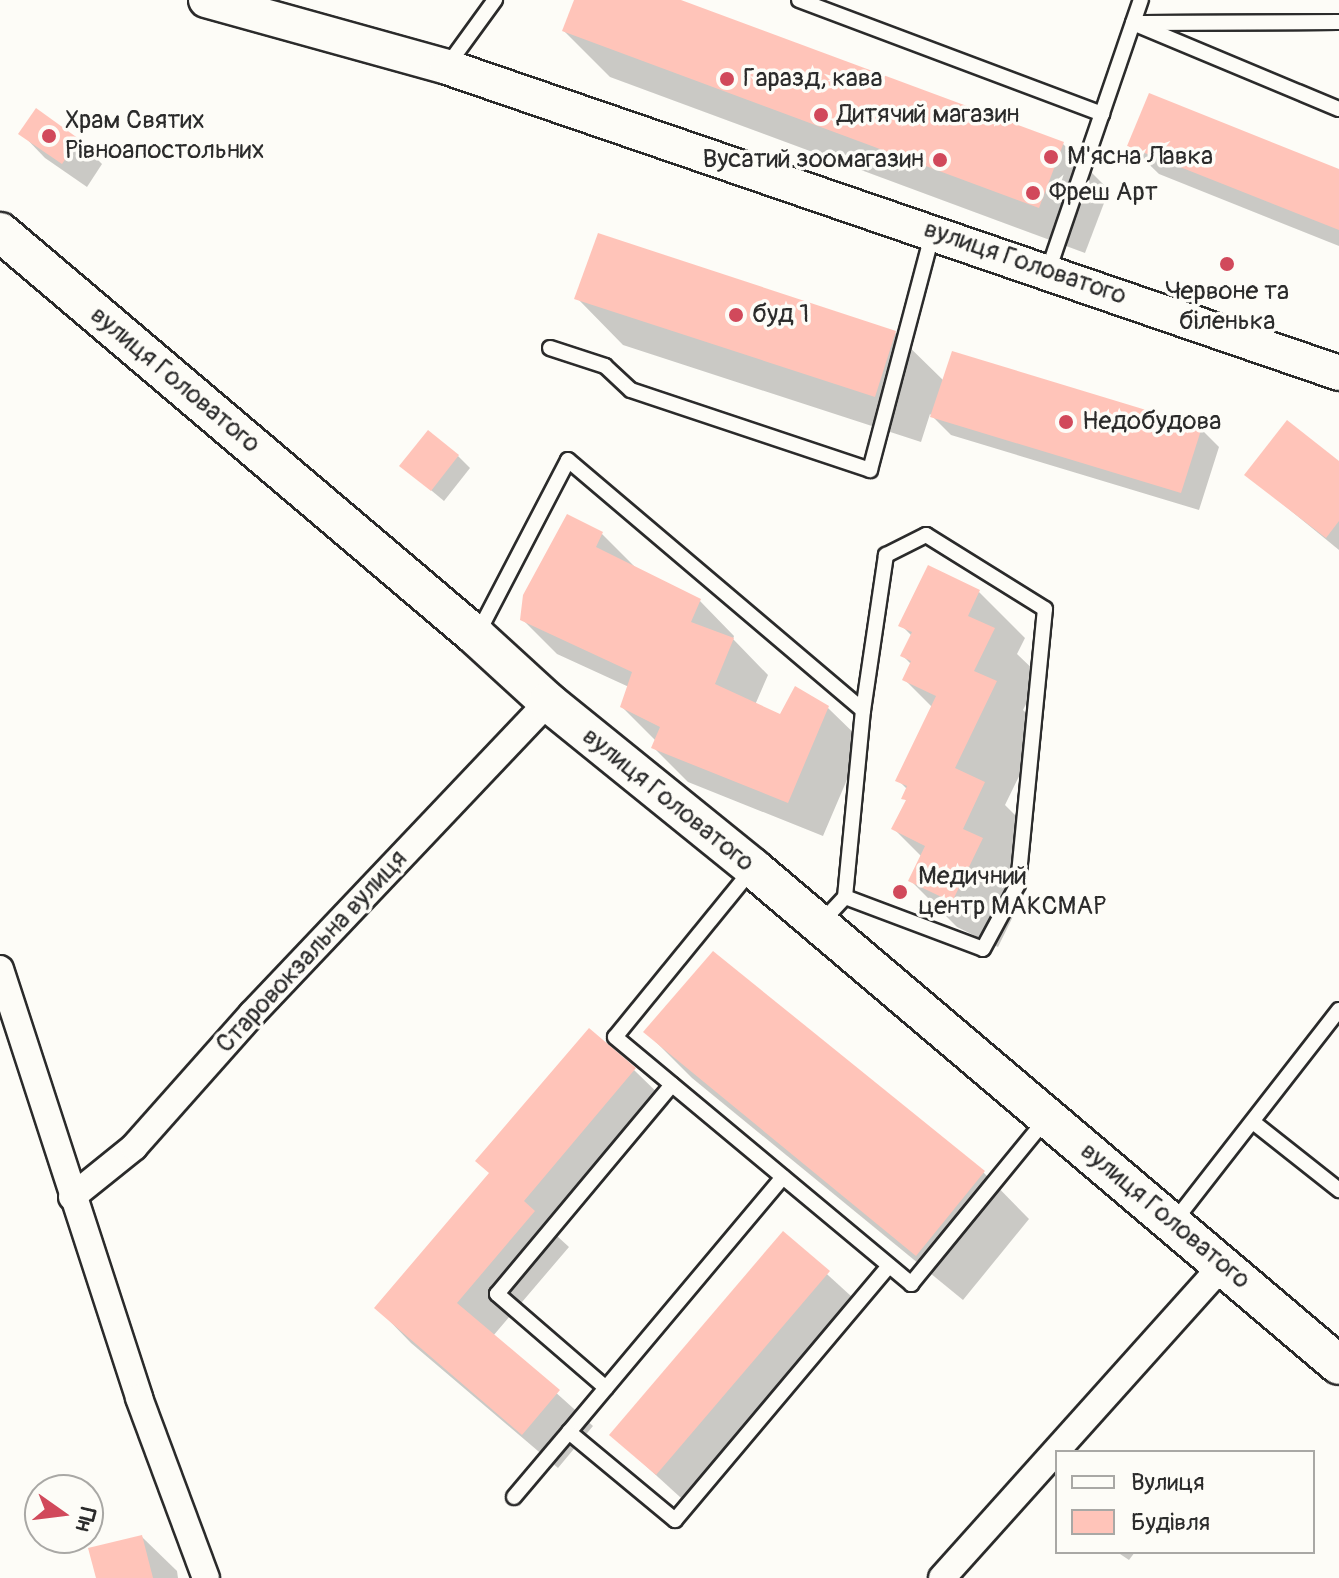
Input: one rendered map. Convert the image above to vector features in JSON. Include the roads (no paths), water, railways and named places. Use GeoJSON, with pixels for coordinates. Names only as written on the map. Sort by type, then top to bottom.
{"type":"FeatureCollection","features":[{"type":"Feature","properties":{"kind":"main road","name":"вулиця Головатого"},"geometry":{"type":"LineString","coordinates":[[0,232],[476,636],[548,702],[820,924],[1339,1365]]}},
{"type":"Feature","properties":{"kind":"street","name":"вулиця Головатого"},"geometry":{"type":"LineString","coordinates":[[206,0],[447,67],[1339,373]]}},
{"type":"Feature","properties":{"kind":"street","name":"Старовокзальна вулиця"},"geometry":{"type":"LineString","coordinates":[[72,1197],[134,1147],[252,1014],[548,702]]}},
{"type":"Feature","properties":{"kind":"street"},"geometry":{"type":"LineString","coordinates":[[0,969],[139,1398],[206,1578]]}},
{"type":"Feature","properties":{"kind":"street"},"geometry":{"type":"LineString","coordinates":[[1057,1450],[1223,1265]]}},
{"type":"Feature","properties":{"kind":"street"},"geometry":{"type":"LineString","coordinates":[[942,1578],[1055,1452]]}},
{"type":"Feature","properties":{"kind":"lane"},"geometry":{"type":"LineString","coordinates":[[447,67],[495,0]]}},
{"type":"Feature","properties":{"kind":"lane"},"geometry":{"type":"LineString","coordinates":[[799,0],[1102,114]]}},
{"type":"Feature","properties":{"kind":"lane"},"geometry":{"type":"LineString","coordinates":[[1048,271],[1141,0]]}},
{"type":"Feature","properties":{"kind":"lane"},"geometry":{"type":"LineString","coordinates":[[1133,23],[1339,22]]}},
{"type":"Feature","properties":{"kind":"lane"},"geometry":{"type":"LineString","coordinates":[[1133,23],[1339,109]]}},
{"type":"Feature","properties":{"kind":"lane"},"geometry":{"type":"LineString","coordinates":[[550,348],[605,366],[631,390],[870,470],[934,232]]}},
{"type":"Feature","properties":{"kind":"lane"},"geometry":{"type":"LineString","coordinates":[[476,636],[568,460],[863,710]]}},
{"type":"Feature","properties":{"kind":"lane"},"geometry":{"type":"LineString","coordinates":[[820,924],[845,897],[863,710],[886,555],[926,535],[1045,609],[1018,884],[983,949],[845,897]]}},
{"type":"Feature","properties":{"kind":"lane"},"geometry":{"type":"LineString","coordinates":[[753,868],[615,1037],[911,1284],[1048,1117]]}},
{"type":"Feature","properties":{"kind":"lane"},"geometry":{"type":"LineString","coordinates":[[1173,1223],[1339,1010]]}},
{"type":"Feature","properties":{"kind":"lane"},"geometry":{"type":"LineString","coordinates":[[606,1388],[497,1294],[672,1085]]}},
{"type":"Feature","properties":{"kind":"lane"},"geometry":{"type":"LineString","coordinates":[[1253,1122],[1339,1190]]}},
{"type":"Feature","properties":{"kind":"lane"},"geometry":{"type":"LineString","coordinates":[[514,1497],[783,1177]]}},
{"type":"Feature","properties":{"kind":"lane"},"geometry":{"type":"LineString","coordinates":[[569,1432],[675,1520],[889,1266]]}},
{"type":"Feature","properties":{"kind":"place","name":"Гаразд, кава"},"geometry":{"type":"Point","coordinates":[727,79]}},
{"type":"Feature","properties":{"kind":"place","name":"Дитячий магазин"},"geometry":{"type":"Point","coordinates":[821,115]}},
{"type":"Feature","properties":{"kind":"place","name":"Храм Святих Рівноапостольних"},"geometry":{"type":"Point","coordinates":[49,136]}},
{"type":"Feature","properties":{"kind":"place","name":"М'ясна Лавка"},"geometry":{"type":"Point","coordinates":[1051,157]}},
{"type":"Feature","properties":{"kind":"place","name":"Вусатий зоомагазин"},"geometry":{"type":"Point","coordinates":[940,160]}},
{"type":"Feature","properties":{"kind":"place","name":"Фреш Арт"},"geometry":{"type":"Point","coordinates":[1033,193]}},
{"type":"Feature","properties":{"kind":"place","name":"Червоне та біленька"},"geometry":{"type":"Point","coordinates":[1227,264]}},
{"type":"Feature","properties":{"kind":"place","name":"буд 1"},"geometry":{"type":"Point","coordinates":[736,315]}},
{"type":"Feature","properties":{"kind":"place","name":"Недобудова"},"geometry":{"type":"Point","coordinates":[1066,422]}},
{"type":"Feature","properties":{"kind":"place","name":"Медичний центр МАКСМАР"},"geometry":{"type":"Point","coordinates":[900,892]}}]}
